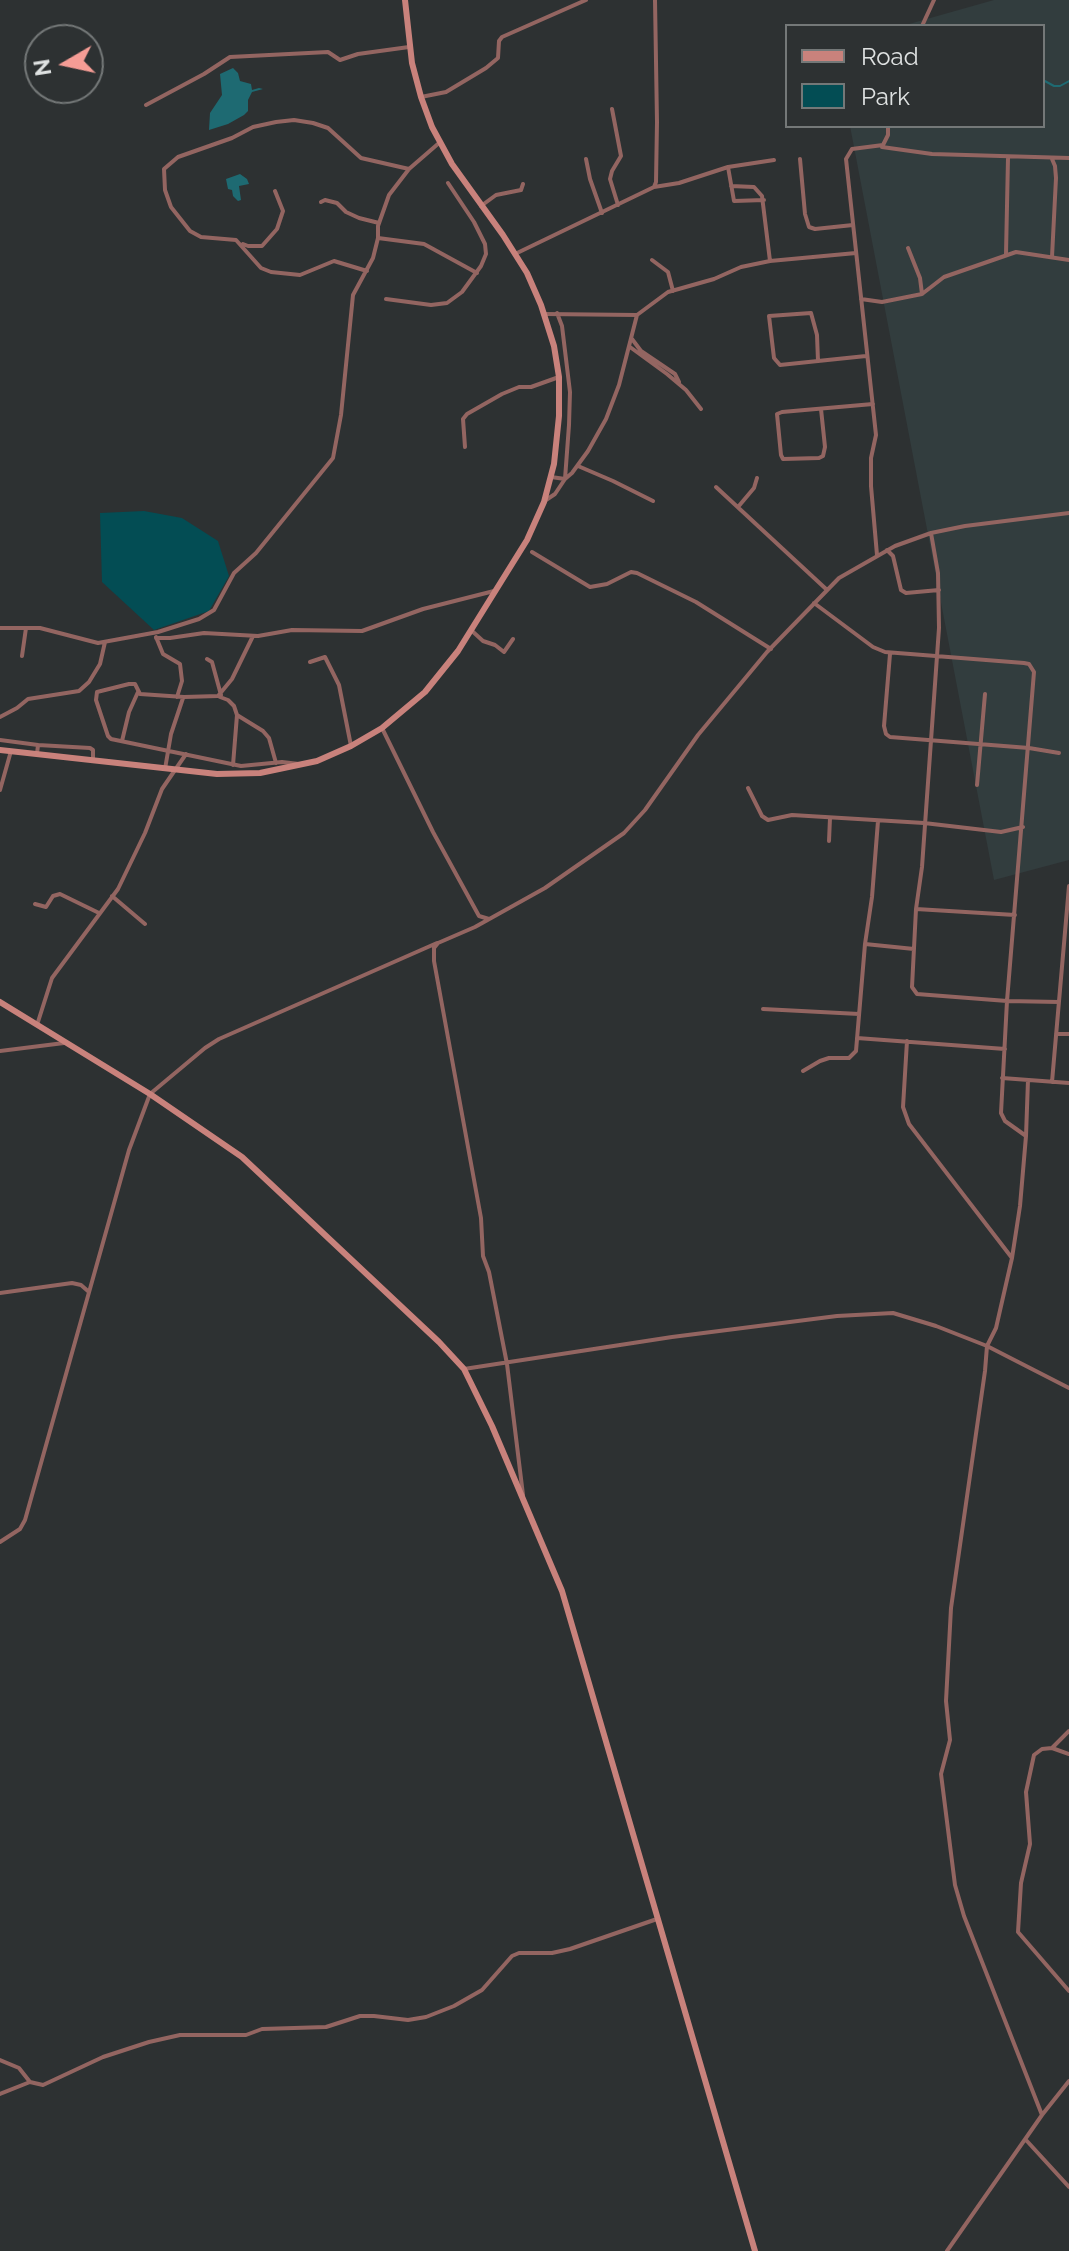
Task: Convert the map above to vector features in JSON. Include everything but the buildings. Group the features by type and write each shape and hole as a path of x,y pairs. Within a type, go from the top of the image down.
{"street":[{"path":"0,750 175,770 248,774 303,765 351,746 382,728 437,679 527,540 551,477 559,416 559,377 554,346 534,288 515,254 439,143 421,97 409,47 405,0"},
{"path":"421,97 446,92 486,68 498,58 502,37 586,0"},
{"path":"654,187 657,122 655,0"},
{"path":"923,24 934,0"},
{"path":"146,105 235,56 328,52 340,60 364,53 409,47"},
{"path":"612,109 621,156 610,179 618,205"},
{"path":"275,191 283,211 277,229 262,246 248,246 230,238 201,237 190,231 171,207 164,182 166,166 178,157 224,142 257,126 294,120 328,128 361,158 409,169"},
{"path":"880,147 888,135 888,128"},
{"path":"0,628 40,628 105,642 155,636 214,610 234,573 256,553 333,458 341,415 351,304 358,283 373,258 379,223 389,195 409,169 439,143"},
{"path":"877,555 871,486 871,458 876,435 847,155 852,149 880,147 932,154 1069,158"},
{"path":"1006,254 1008,158"},
{"path":"586,159 602,213"},
{"path":"800,159 809,227 854,225"},
{"path":"1052,159 1056,172 1052,257"},
{"path":"515,254 654,187 679,183 728,167 774,160"},
{"path":"728,167 733,199 737,203 764,200"},
{"path":"386,299 431,305 447,303 462,292 477,273 486,254 485,244 448,183"},
{"path":"481,206 496,195 521,190 523,184"},
{"path":"731,186 754,187 764,200 770,261"},
{"path":"321,202 337,203 346,212 379,223"},
{"path":"378,238 424,244 477,273"},
{"path":"240,243 266,271 300,275 334,261 367,271"},
{"path":"908,248 920,278 922,294"},
{"path":"861,299 882,302 922,294 944,277 1016,252 1069,260"},
{"path":"544,314 637,315 673,291 741,267 770,261 856,253"},
{"path":"652,260 668,272 673,291"},
{"path":"557,313 562,326 570,392 565,479"},
{"path":"818,361 817,335 811,313 769,316 774,358 780,365 866,356"},
{"path":"544,502 555,494 578,466 613,404 637,315"},
{"path":"632,339 641,351 675,374 680,385"},
{"path":"630,347 680,385 701,409"},
{"path":"465,447 463,419 467,414 519,387 531,387 559,377"},
{"path":"821,409 823,456 783,459 777,414 782,412 873,404"},
{"path":"578,466 653,501"},
{"path":"551,477 565,479"},
{"path":"738,507 754,488 757,478"},
{"path":"716,487 826,589"},
{"path":"0,1542 20,1529 25,1520 129,1150 150,1094 219,1039 491,919 545,888 624,833 645,810 698,735 771,649 839,578 887,550 931,533 1069,513"},
{"path":"931,533 939,590 937,657 922,867 916,909 913,991 917,994 1007,1001 1059,1002"},
{"path":"887,550 893,556 901,590 906,593 939,590"},
{"path":"532,552 590,587 607,584 631,572 637,573 696,602 771,649"},
{"path":"155,636 170,638 204,633 253,636 292,630 362,631 423,609 496,590"},
{"path":"814,603 873,647 890,654 1024,663 1034,672 1001,1113 1005,1121 1026,1136"},
{"path":"22,656 26,628"},
{"path":"471,630 483,641 504,652 513,639"},
{"path":"155,636 163,654 180,664 182,681 177,697"},
{"path":"220,695 232,679 253,636"},
{"path":"0,717 28,699 76,693 89,682 100,664 105,642"},
{"path":"890,654 884,731 890,737 1059,753"},
{"path":"310,662 325,657 339,685 351,746"},
{"path":"207,659 212,662 220,695"},
{"path":"89,682 109,738 233,765 289,762 303,765"},
{"path":"96,700 97,692 101,689 135,684 138,692 122,741"},
{"path":"138,692 177,697 220,695 228,700 237,715 233,765"},
{"path":"977,785 985,694"},
{"path":"165,769 167,750 184,697"},
{"path":"237,715 269,738 276,763"},
{"path":"382,728 479,916 491,919"},
{"path":"0,740 90,748 93,750 93,761"},
{"path":"37,754 38,745"},
{"path":"0,790 11,751"},
{"path":"37,1025 52,978 112,896 140,844 162,789 186,754"},
{"path":"748,788 762,816 768,820 792,815 924,823 1001,832 1023,827"},
{"path":"829,841 830,818"},
{"path":"803,1071 829,1058 853,1056 856,1051 878,821"},
{"path":"1052,1082 1069,886"},
{"path":"35,904 46,907 53,896 60,894 99,913"},
{"path":"112,896 145,924"},
{"path":"916,909 1015,915"},
{"path":"475,927 479,916"},
{"path":"438,943 434,948 434,961 479,1206 483,1256 507,1364 524,1505"},
{"path":"865,944 914,949"},
{"path":"0,1002 150,1094 257,1169 464,1369 492,1426 562,1591 755,2251"},
{"path":"763,1009 859,1014"},
{"path":"1056,1034 1069,1034"},
{"path":"857,1038 1005,1049"},
{"path":"907,1041 903,1107 909,1124 1012,1258"},
{"path":"0,1051 64,1043"},
{"path":"1002,1078 1069,1083"},
{"path":"1028,1080 1020,1206 996,1328 987,1346 951,1608 946,1693 950,1740 941,1774 955,1885 964,1916 1042,2115"},
{"path":"0,1293 72,1283 81,1285 89,1292"},
{"path":"464,1369 672,1337 837,1316 893,1313 987,1346 1069,1388"},
{"path":"1052,1748 1069,1731"},
{"path":"1069,1754 1052,1748 1042,1749 1034,1755 1028,1782 1030,1844 1021,1883 1018,1932 1069,1991"},
{"path":"0,2094 30,2082 51,2083 103,2057 180,2035 246,2035 262,2029 326,2027 360,2016 408,2020 426,2017 482,1990 512,1956 519,1953 552,1953 570,1949 657,1919"},
{"path":"0,2060 19,2068 30,2082"},
{"path":"947,2251 1069,2081"},
{"path":"1026,2140 1069,2187"}],"shaded area":[{"path":"994,0 1069,0 1069,860 994,880 850,128 1045,128 1045,24 909,24"},
{"path":"233,68 240,81 251,84 252,90 263,89 252,92 248,111 244,115 209,130 210,113 222,95 220,74"},
{"path":"240,174 249,184 239,186 241,200 238,201 232,190 228,189 226,179"}],"green space":[{"path":"144,511 182,518 218,541 229,576 209,611 154,630 102,582 100,513"}],"waterway":[{"path":"1045,81 1060,86 1069,81"}]}
